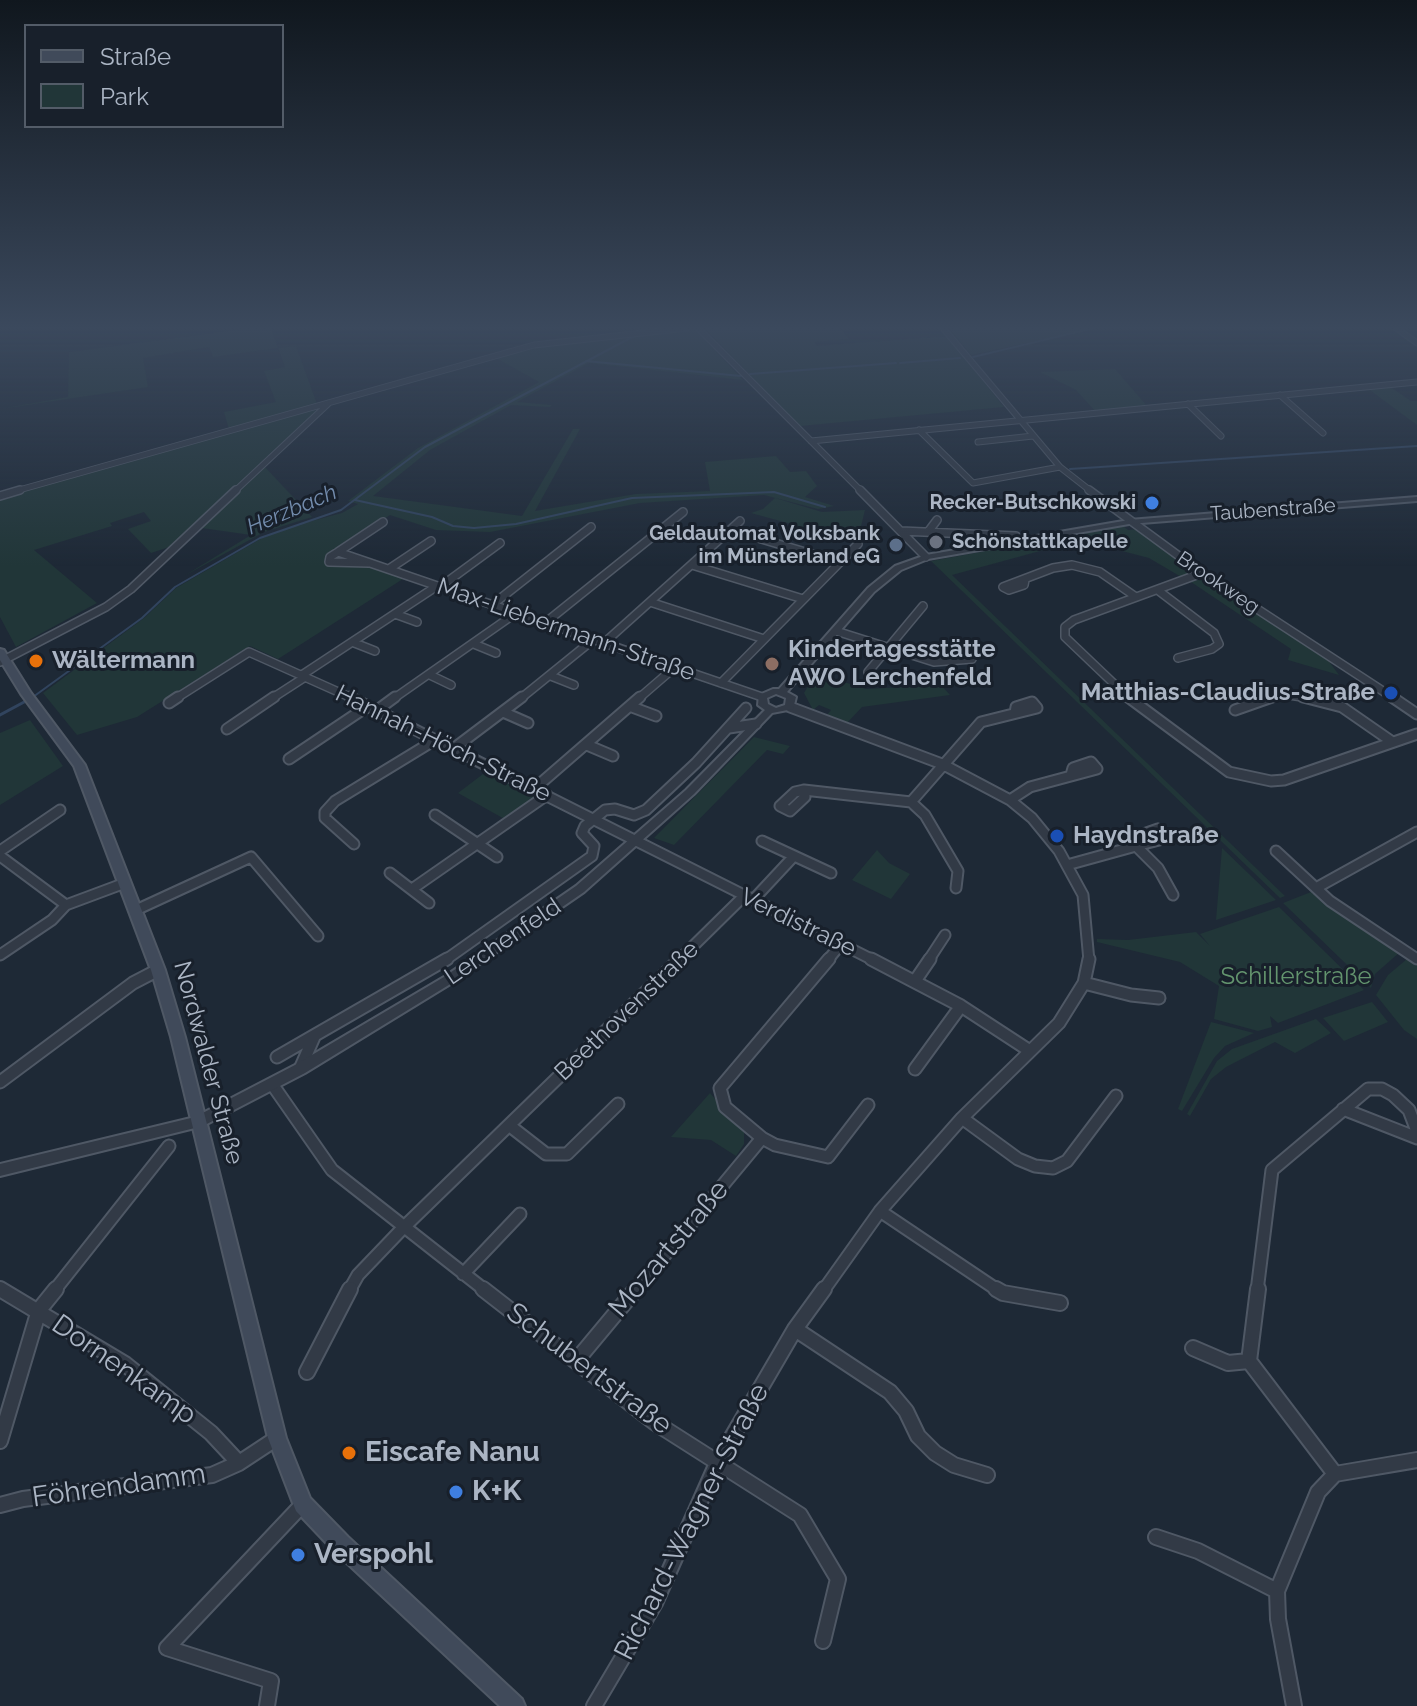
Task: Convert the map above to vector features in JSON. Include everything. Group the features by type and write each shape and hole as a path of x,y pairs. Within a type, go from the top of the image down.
{"main road":[{"name":"Nordwalder Straße","path":"1,658 79,765 158,970 277,1438 303,1504 341,1544 515,1706"}],"street":[{"path":"0,496 310,408"},
{"name":"Nordwalder Straße","path":"1,658 106,607 131,589 324,408"},
{"path":"778,408 926,557"},
{"name":"Brookweg","path":"1009,408 1060,467 1129,522 1417,714"},
{"path":"811,441 1150,408"},
{"path":"1192,408 1221,436"},
{"path":"1294,408 1323,433"},
{"path":"919,430 973,483 1060,467"},
{"path":"978,442 1033,436"},
{"name":"Taubenstraße","path":"1129,522 1417,499"},
{"path":"545,623 683,512"},
{"path":"928,532 937,520"},
{"path":"604,643 740,521"},
{"path":"338,552 383,522"},
{"path":"782,692 883,578 898,568 926,557 1129,522"},
{"path":"492,605 591,527"},
{"path":"731,530 839,562"},
{"path":"901,531 1016,536"},
{"path":"389,569 431,541"},
{"path":"227,729 500,543"},
{"path":"721,683 858,544"},
{"name":"Max-Liebermann-Straße","path":"369,563 329,562 330,557 338,552 762,697"},
{"path":"692,565 803,599"},
{"path":"1025,580 1053,568 1072,565 1100,572 1136,597"},
{"path":"1202,573 1071,621 1065,627 1065,637 1139,708 1217,766 1243,775 1271,781 1284,780 1417,734"},
{"path":"1159,591 1214,633 1219,644 1212,649 1178,658"},
{"path":"650,602 764,639"},
{"path":"868,672 923,606"},
{"path":"289,759 430,675 516,613"},
{"path":"395,614 417,622"},
{"path":"836,631 943,663 972,659"},
{"path":"453,749 551,676 594,639"},
{"path":"352,642 375,651"},
{"path":"474,644 496,653"},
{"name":"Hannah-Höch-Straße","path":"169,703 249,652 372,708 635,841"},
{"path":"534,789 675,667"},
{"path":"430,675 451,685"},
{"path":"551,676 574,685"},
{"path":"770,692 782,692 791,697 790,707 770,710 763,705 762,697 770,692"},
{"path":"1235,710 1282,694 1326,701 1342,707 1391,741"},
{"path":"632,707 656,716"},
{"name":"Richard-Wagner-Straße","path":"594,1706 655,1603 718,1461 795,1329 880,1211 962,1118 1059,1023 1084,983 1090,955 1083,895 1050,837 1010,800 942,764 790,707"},
{"path":"277,1057 444,961 582,864 592,856 594,846 582,833 594,819 605,810 615,809 634,815 646,810 746,708"},
{"name":"Lerchenfeld","path":"0,1170 198,1122 300,1069 507,941 580,889 690,792 770,710"},
{"path":"503,712 528,723"},
{"path":"911,802 981,722 1015,713"},
{"path":"729,728 756,724"},
{"path":"354,844 325,818 325,812 335,801 435,740"},
{"path":"587,745 613,756"},
{"path":"1010,800 1030,787 1071,775"},
{"path":"804,790 911,802 925,815 958,871 956,888"},
{"path":"412,889 547,795"},
{"path":"60,810 0,853 66,905"},
{"path":"435,815 497,857"},
{"path":"1316,888 1417,832"},
{"name":"Verdistraße","path":"635,841 915,981 961,1006 1030,1051"},
{"path":"762,841 831,873"},
{"path":"1067,865 1136,846 1158,868 1173,895"},
{"path":"1276,851 1330,901 1417,959"},
{"name":"Beethovenstraße","path":"307,1372 358,1275 403,1228 794,856"},
{"path":"136,910 251,857 318,936"},
{"path":"390,873 429,903"},
{"path":"0,955 52,920 66,905 125,883"},
{"path":"915,981 945,935"},
{"path":"841,944 720,1088 725,1107 762,1138 775,1145 828,1157 868,1105"},
{"path":"0,1082 133,983 158,970"},
{"path":"1084,983 1131,995 1159,998"},
{"path":"915,1069 961,1006"},
{"path":"300,1069 314,1037"},
{"name":"Schubertstraße","path":"272,1084 332,1170 403,1228 654,1422 800,1515 838,1579 823,1641"},
{"path":"1335,1474 1249,1361 1272,1170 1368,1089 1382,1089 1409,1110 1417,1131"},
{"path":"962,1118 1018,1159 1035,1166 1053,1168 1067,1161 1116,1096"},
{"path":"510,1126 546,1154 567,1154 618,1104"},
{"path":"1343,1109 1417,1138"},
{"name":"Mozartstraße","path":"576,1361 762,1138"},
{"path":"0,1441 39,1310 169,1146"},
{"path":"880,1211 1003,1293 1060,1303"},
{"path":"463,1274 520,1214"},
{"name":"Dornenkamp","path":"0,1289 125,1364 211,1433 239,1463"},
{"path":"795,1329 890,1392 906,1411 918,1436 935,1453 954,1465 987,1475"},
{"path":"1193,1348 1228,1363 1249,1361"},
{"name":"Föhrendamm","path":"0,1505 23,1499 212,1475 239,1463 277,1438"},
{"path":"1294,1706 1278,1619 1277,1591 1318,1492 1335,1474 1417,1460"},
{"path":"267,1706 271,1681 167,1648 303,1504"},
{"path":"1156,1537 1198,1551 1277,1591"}],"green space":[{"path":"247,408 304,408 229,429 224,412"},
{"path":"320,408 175,545 151,553 128,529 151,521 144,512 110,523 112,526 34,550 97,603 16,647 0,617 0,497"},
{"path":"492,408 506,408 430,450 373,496 522,516 573,429 580,429 535,511 636,494 710,491 705,462 776,456 790,472 806,471 817,486 805,497 834,506 818,509 764,495 640,503 490,532 436,530 390,515 325,557 325,563 333,566 369,565 406,577 278,659 250,646 137,717 77,735 43,693 144,618 176,588 262,538 289,527 342,513 358,504 348,501 418,448"},
{"path":"782,408 997,408 800,426"},
{"path":"1092,408 1130,408 1095,411"},
{"path":"1394,408 1417,408 1417,425"},
{"path":"264,466 312,517 264,532 184,576 251,535 202,528"},
{"path":"775,498 822,512 865,510 857,542 751,513 763,509"},
{"path":"1123,526 1128,530 1139,529 1202,573 1183,578 1149,558 1107,547 1062,549 1062,545 952,575 1285,896 1280,898 931,561"},
{"path":"1208,577 1322,652 1339,675 1288,660 1291,649 1191,582"},
{"path":"816,673 866,689 941,685 950,695 862,707 847,723 827,715 831,710 819,705 813,710 804,693"},
{"path":"30,720 63,766 0,805 0,733"},
{"path":"754,737 790,746 783,754 767,750 674,845 654,838"},
{"path":"487,771 539,797 508,821 458,793"},
{"path":"1222,848 1276,900 1216,920"},
{"path":"877,850 889,863 910,874 891,899 852,880"},
{"path":"1311,892 1400,952 1375,974 1371,988 1283,903"},
{"name":"Schillerstraße","path":"1279,907 1364,990 1278,1023 1270,1016 1272,1027 1258,1031 1214,1019 1219,986 1180,962 1097,942 1097,939 1128,940 1196,932 1210,946 1200,934"},
{"path":"1407,959 1417,966 1417,1039 1404,1030 1376,995 1388,975"},
{"path":"1372,1002 1388,1022 1344,1041 1323,1018"},
{"path":"1316,1019 1331,1033 1295,1053 1275,1042 1226,1067 1211,1079 1190,1116 1187,1114 1217,1061 1232,1049"},
{"path":"1211,1022 1254,1033 1225,1046 1214,1058 1182,1111 1178,1109"},
{"path":"710,1093 744,1132 744,1144 736,1156 711,1140 671,1137"}],"waterway":[{"name":"Herzbach","path":"33,697 142,618 175,587 260,538 341,510 425,447 499,408"},
{"path":"1070,469 1417,446"},
{"path":"355,500 432,517 453,526 474,528 516,524 632,498 774,492 825,507"},
{"name":"Herzbach","path":"0,715 26,701"}],"place":[{"name":"Recker-Butschkowski","path":"1152,503"},
{"name":"Schönstattkapelle","path":"936,542"},
{"name":"Geldautomat Volksbank im Münsterland eG","path":"896,545"},
{"name":"Wältermann","path":"36,661"},
{"name":"Kindertagesstätte AWO Lerchenfeld","path":"772,664"},
{"name":"Matthias-Claudius-Straße","path":"1391,693"},
{"name":"Haydnstraße","path":"1057,836"},
{"name":"Eiscafe Nanu","path":"349,1453"},
{"name":"K+K","path":"456,1492"},
{"name":"Verspohl","path":"298,1555"}]}
